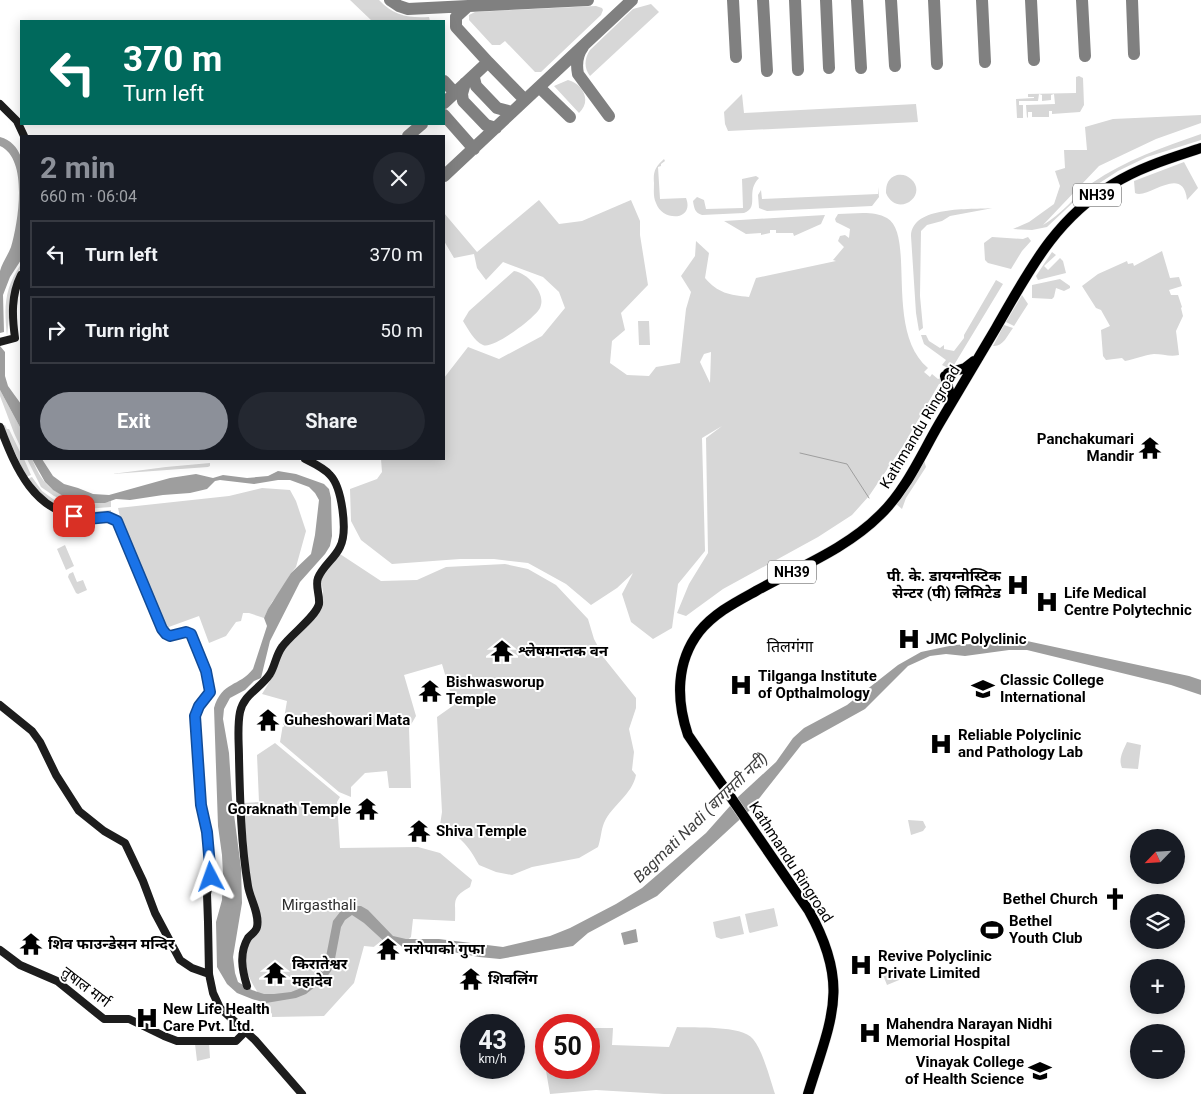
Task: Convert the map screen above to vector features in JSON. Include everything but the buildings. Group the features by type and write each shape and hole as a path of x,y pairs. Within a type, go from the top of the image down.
{"highway":[{"name":"Kathmandu Ringroad","path":"808,1094 832,1015 834,985 830,956 809,911 693,744 688,734 681,714 680,681 692,642 711,620 728,606 832,551 861,532 892,502 907,480 1040,253 1070,218 1094,197 1124,177 1201,148"},
{"path":"952,402 947,374 965,368 979,358"}],"main road":[{"path":"0,104 17,120 24,135"},
{"path":"0,342 15,338 13,304 20,277"},
{"path":"0,427 24,480 37,497 50,506 74,516 87,519 111,517 120,525 162,629 170,636 186,632 191,634 200,656 210,692 199,706 195,716 201,805 207,832 211,873 207,894 209,974 213,993 218,1006 255,1040 302,1094"},
{"path":"247,986 242,962 244,947 249,936 257,926 256,915 248,889 245,854 240,789 238,723 240,711 247,697 269,676 282,647 305,624 318,606 317,579 337,552 343,540 340,499 335,481 322,468 307,460"},
{"path":"0,704 25,724 36,736 56,775 79,811 104,831 125,843 143,881 155,913 180,960 192,968 209,974"},
{"name":"तुषाल मार्ग","path":"0,950 20,965 57,981 104,1020 129,1019 170,1039 177,1040 236,1040 245,1032"}],"green space":[{"path":"350,0 379,0 396,13 414,17 429,17 430,20 371,20"},
{"path":"651,4 659,12 590,76 586,63 590,50 633,9"},
{"path":"596,6 602,8 601,15 541,72 535,72 505,41 500,45 492,45 469,20 469,15 475,12"},
{"path":"1076,77 1083,78 1084,105 1080,112 1052,114 1052,111 1049,111 1049,117 1032,117 1032,112 1028,112 1027,118 1026,105 1055,104 1054,94 1051,95 1051,100 1042,101 1042,95 1039,94 1038,101 1019,101 1019,105 1023,105 1023,118 1017,118 1016,99 1034,98 1028,97 1028,94 1076,93"},
{"path":"568,80 578,85 584,94 585,103 579,113 554,86"},
{"path":"742,94 744,113 916,104 918,122 728,131 724,112"},
{"path":"1201,115 1201,123 1156,139 1099,166 1043,225 1056,216 1092,183 1118,167 1159,149 1201,134 1201,140 1147,157 1118,171 1081,195 1047,227 1032,230 1013,229 1029,222 1054,204 1060,186 1055,171 1065,168 1064,150 1087,150 1085,127 1113,119"},
{"path":"664,159 665,161 658,167 660,199 686,198 688,206 682,215 671,216 664,213 659,209 654,198 654,173 657,167"},
{"path":"1184,162 1198,188 1187,200 1184,189 1179,184 1172,183 1141,194 1135,193 1134,181"},
{"path":"897,175 908,177 916,185 914,197 909,202 903,204 891,201 886,193 888,182"},
{"path":"756,176 759,178 753,189 751,207 744,213 702,215 695,210 693,201 697,197 704,200 706,209 743,208 742,179"},
{"path":"878,187 879,197 872,206 767,211 759,208 758,195 761,190 762,199 878,194"},
{"path":"539,200 559,224 582,221 631,200 640,221 640,235 648,285 621,313 625,330 612,341 610,363 627,375 649,376 656,367 680,363 686,309 691,292 681,276 695,256 696,241 709,253 705,278 719,290 749,297 756,278 836,261 833,260 844,247 838,241 840,236 845,235 849,238 850,229 836,222 835,219 838,214 870,213 882,216 887,218 895,228 899,243 903,309 907,331 915,352 928,368 924,372 930,377 932,374 938,379 941,378 947,382 939,384 903,446 869,496 852,515 818,537 723,589 686,616 677,613 689,584 708,553 706,438 722,426 702,438 705,551 678,584 672,628 653,639 631,622 622,594 633,573 617,588 591,605 566,584 528,563 494,559 460,559 392,564 361,540 351,521 350,489 377,479 382,472 381,460 445,460 445,377 468,347 499,359 542,336 565,308 559,292 543,277 503,262 486,280 477,268 474,254 454,258 445,243 445,214 477,252","holes":["711,352 710,383 700,362 704,354"]},
{"path":"993,208 950,216 942,221 927,225 921,231 920,296 923,328 919,331 911,236 914,226 921,219 944,211"},
{"path":"825,215 821,224 794,236 793,233 776,233 776,230 770,230 770,233 761,235 761,233 746,234 724,221"},
{"path":"992,237 1023,239 1028,237 1031,241 1022,251 1011,269 988,263 985,260 984,243"},
{"path":"1162,251 1170,278 1179,277 1182,286 1169,290 1171,295 1178,295 1182,307 1183,316 1176,331 1179,355 1154,354 1125,361 1122,358 1106,360 1103,356 1101,330 1110,326 1101,310 1096,308 1082,286 1098,274 1127,261 1128,264 1133,263 1134,266"},
{"path":"1052,252 1056,255 1044,266 1048,270 1060,258 1063,261 1066,273 1038,280 1036,276"},
{"path":"20,266 20,270 12,289 7,336 6,307 8,290"},
{"path":"514,271 524,275 535,286 541,298 540,308 523,325 504,338 496,343 483,345 474,338 463,321 469,311"},
{"path":"1060,279 1070,288 1064,291 1056,288 1052,299 1032,298 1032,285"},
{"path":"996,280 1003,284 954,365 948,368 942,365 946,360 924,344 921,335 926,335 929,341 940,348 944,345 944,349 954,351 964,338"},
{"path":"1022,295 1028,304 1014,326 1006,322"},
{"path":"638,321 649,321 650,345 639,345"},
{"path":"1004,325 1013,328 1002,343 993,346"},
{"path":"0,390 20,427 20,446 14,433 0,396"},
{"path":"5,425 9,429 20,452 20,460 24,460 31,475 26,477 3,426"},
{"path":"28,460 32,460 41,477 58,493 74,499 91,502 111,501 111,507 85,509 54,496 41,487"},
{"path":"924,460 926,467 906,498 902,509 895,503"},
{"path":"210,463 208,467 112,474 166,467"},
{"path":"32,477 42,491 53,499 80,511 111,510 111,513 86,516 69,511 42,498 27,479"},
{"path":"262,488 290,490 296,501 306,531 296,567 272,602 264,618 243,613 241,621 236,622 226,636 209,643 199,616 166,628 121,521 118,508 229,496"},
{"path":"65,545 74,566 66,570 57,549"},
{"path":"340,554 381,581 417,580 446,567 505,564 528,569 556,585 588,619 594,639 604,658 636,698 636,708 629,729 634,752 632,770 636,775 626,794 604,823 598,847 579,858 532,867 512,875 496,872 479,865 463,842 440,825 442,812 437,717 454,705 442,664 404,675 416,716 409,728 411,788 389,788 387,771 365,773 351,787 351,797 339,792 280,742 287,701 262,694 273,676 284,648 320,607 323,592 321,579"},
{"path":"73,572 77,582 83,580 87,590 76,593 68,577"},
{"path":"1127,742 1141,745 1138,769 1122,768 1121,758"},
{"name":"Mirgasthali","path":"275,743 340,797 337,802 340,848 418,847 440,853 472,880 470,887 457,897 455,921 413,919 411,937 396,949 364,946 354,983 324,1016 272,1017 272,1014 253,985 245,964 244,953 247,943 255,934 243,803 259,802 257,755"},
{"path":"908,820 923,821 926,827 923,831 911,835"},
{"path":"774,908 778,926 749,932 745,914"},
{"path":"740,916 744,934 721,939 716,937 713,922"},
{"path":"899,968 904,978 887,985 883,975"},
{"path":"677,1027 739,1031 753,1039 757,1044 775,1094 664,1094 596,1090 550,1094 547,1079 600,1079 600,1028 613,1028 612,1045 669,1047"},
{"path":"209,1043 210,1058 197,1061 195,1044"}],"shaded area":[{"path":"0,137 13,144 20,155 20,262 10,277 3,295 4,332 0,333 0,271 14,236 19,192 15,164 9,153 0,146"},
{"path":"0,346 5,352 5,376 8,386 20,403 20,427 0,390"},
{"path":"33,460 43,460 53,476 64,484 93,494 109,495 170,478 196,474 213,478 223,475 247,478 268,476 278,471 296,474 324,484 329,489 332,536 330,546 300,582 270,641 261,678 230,698 224,709 223,719 229,753 232,799 241,868 242,903 233,957 235,973 238,982 264,994 291,992 309,985 316,979 324,967 333,921 340,912 349,906 361,906 368,910 393,936 406,939 439,939 503,947 550,936 570,928 642,888 706,833 738,797 776,762 793,738 804,728 847,705 898,665 921,652 954,645 1027,641 1189,676 1201,680 1201,695 1171,685 1027,650 1009,650 965,656 946,654 930,656 908,666 865,709 802,744 750,810 657,896 588,933 573,946 500,959 422,946 399,947 387,944 352,915 345,920 341,927 334,964 326,978 306,994 296,998 266,1003 237,993 227,984 217,967 216,922 222,900 223,875 218,826 214,708 221,693 248,675 253,669 267,626 264,618 268,609 291,573 311,554 319,500 309,487 290,480 254,484 220,480 215,481 207,489 190,493 130,500 116,499 105,503 68,499 53,490 45,482"},
{"path":"636,929 638,942 624,945 621,933"}],"waterway":[{"path":"800,453 847,464 869,498"}],"taxiway":[{"path":"390,0 408,9 588,0"},
{"path":"445,175 632,0"},
{"path":"733,0 736,57"},
{"path":"763,0 767,71"},
{"path":"795,0 798,70"},
{"path":"826,0 829,68"},
{"path":"857,0 861,68"},
{"path":"891,0 895,66"},
{"path":"934,0 937,64"},
{"path":"982,0 985,62"},
{"path":"1031,0 1034,60"},
{"path":"1082,0 1085,56"},
{"path":"1132,0 1134,54"},
{"path":"445,102 488,62 456,27 456,17 467,7"},
{"path":"583,47 579,53 578,74 609,116"},
{"path":"488,62 525,100"},
{"path":"475,74 476,86 497,108 512,112"},
{"path":"445,82 455,93"},
{"path":"465,83 462,94 463,101 486,125 496,128"},
{"path":"539,87 570,117"},
{"path":"445,116 474,149"},
{"path":"409,135 421,125"}],"place":[{"name":"Panchakumari Mandir","path":"1150,448"},
{"name":"पी. के. डायग्नोस्टिक सेन्टर (पी) लिमिटेड","path":"1018,585"},
{"name":"Life Medical Centre Polytechnic","path":"1047,602"},
{"name":"JMC Polyclinic","path":"909,639"},
{"name":"श्लेषमान्तक वन","path":"502,651"},
{"name":"Tilganga Institute of Opthalmology","path":"741,685"},
{"name":"Classic College International","path":"983,689"},
{"name":"Bishwasworup Temple","path":"430,691"},
{"name":"Guheshowari Mata","path":"268,720"},
{"name":"Reliable Polyclinic and Pathology Lab","path":"941,744"},
{"name":"Goraknath Temple","path":"367,809"},
{"name":"Shiva Temple","path":"419,831"},
{"name":"Bethel Church","path":"1115,899"},
{"name":"Bethel Youth Club","path":"992,930"},
{"name":"शिव फाउन्डेसन मन्दिर","path":"31,944"},
{"name":"नरोपाको गुफा","path":"388,949"},
{"name":"Revive Polyclinic Private Limited","path":"861,965"},
{"name":"किरातेश्वर महादेव","path":"275,973"},
{"name":"शिवलिंग","path":"471,979"},
{"name":"New Life Health Care Pvt. Ltd.","path":"147,1018"},
{"name":"Mahendra Narayan Nidhi Memorial Hospital","path":"870,1033"},
{"name":"Vinayak College of Health Science","path":"1040,1071"}],"district":[{"name":"तिलगंगा","path":"790,646"}],"route":[{"path":"74,516 87,519 111,517 117,521 162,629 168,636 175,636 186,632 191,634 206,671 210,692 199,706 195,716 201,805 207,832 211,877"}],"water label":[{"name":"Bagmati Nadi (बागमती नदी)","path":"700,817"}]}
